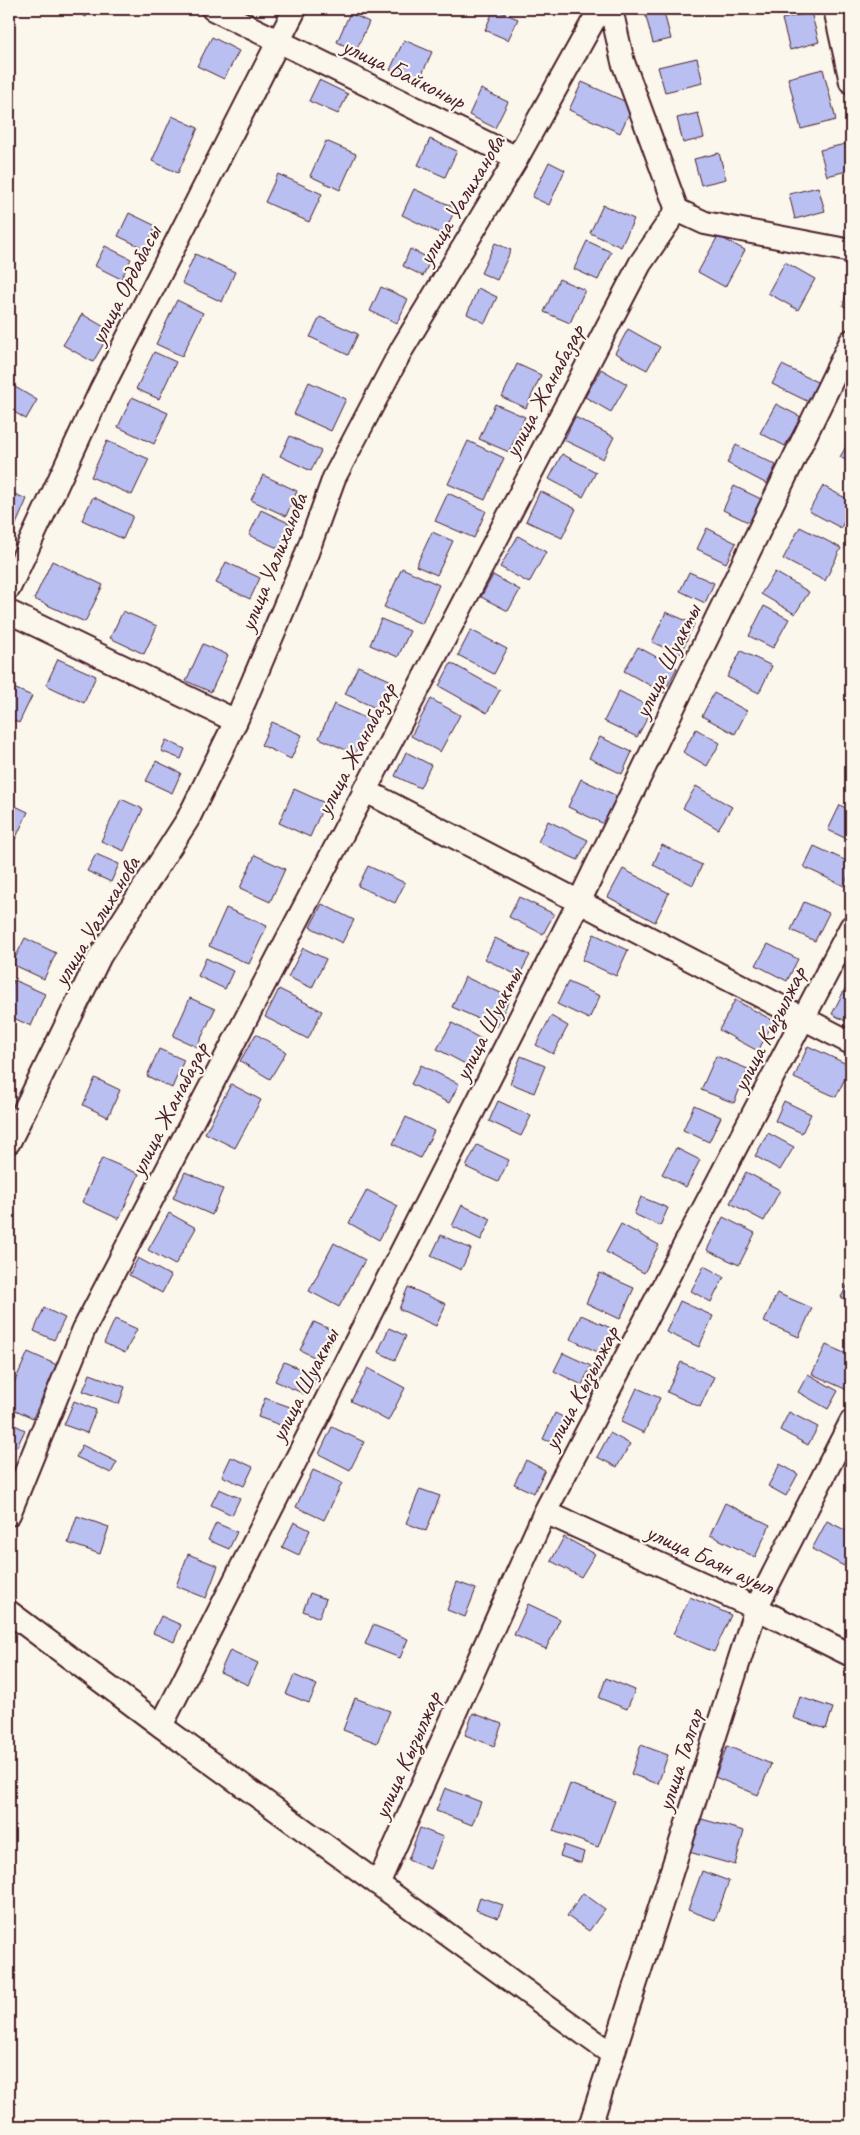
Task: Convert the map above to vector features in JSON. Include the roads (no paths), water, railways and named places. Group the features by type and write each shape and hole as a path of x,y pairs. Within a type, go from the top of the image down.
{"street":[{"name":"улица Байконыр","path":"213,9 517,158"},
{"name":"улица Ордабасы","path":"9,588 101,390 295,9"},
{"name":"улица Уалиханова","path":"9,1142 100,956 188,819 236,721 304,561 334,478 402,349 517,158 600,9"},
{"path":"612,9 623,62 677,210 704,223 851,251"},
{"path":"835,9 851,82"},
{"name":"улица Жанабазар","path":"9,1514 84,1329 640,264 677,210"},
{"name":"улица Шуакты","path":"161,1726 579,902 851,341"},
{"path":"9,612 236,721"},
{"path":"364,790 851,1043"},
{"name":"улица Кызылжар","path":"378,1884 545,1512 851,927"},
{"name":"улица Талгар","path":"590,2126 756,1608 851,1422"},
{"name":"улица Баян ауыл","path":"545,1512 756,1608 851,1655"},
{"path":"9,1612 161,1726 612,2054"}]}
